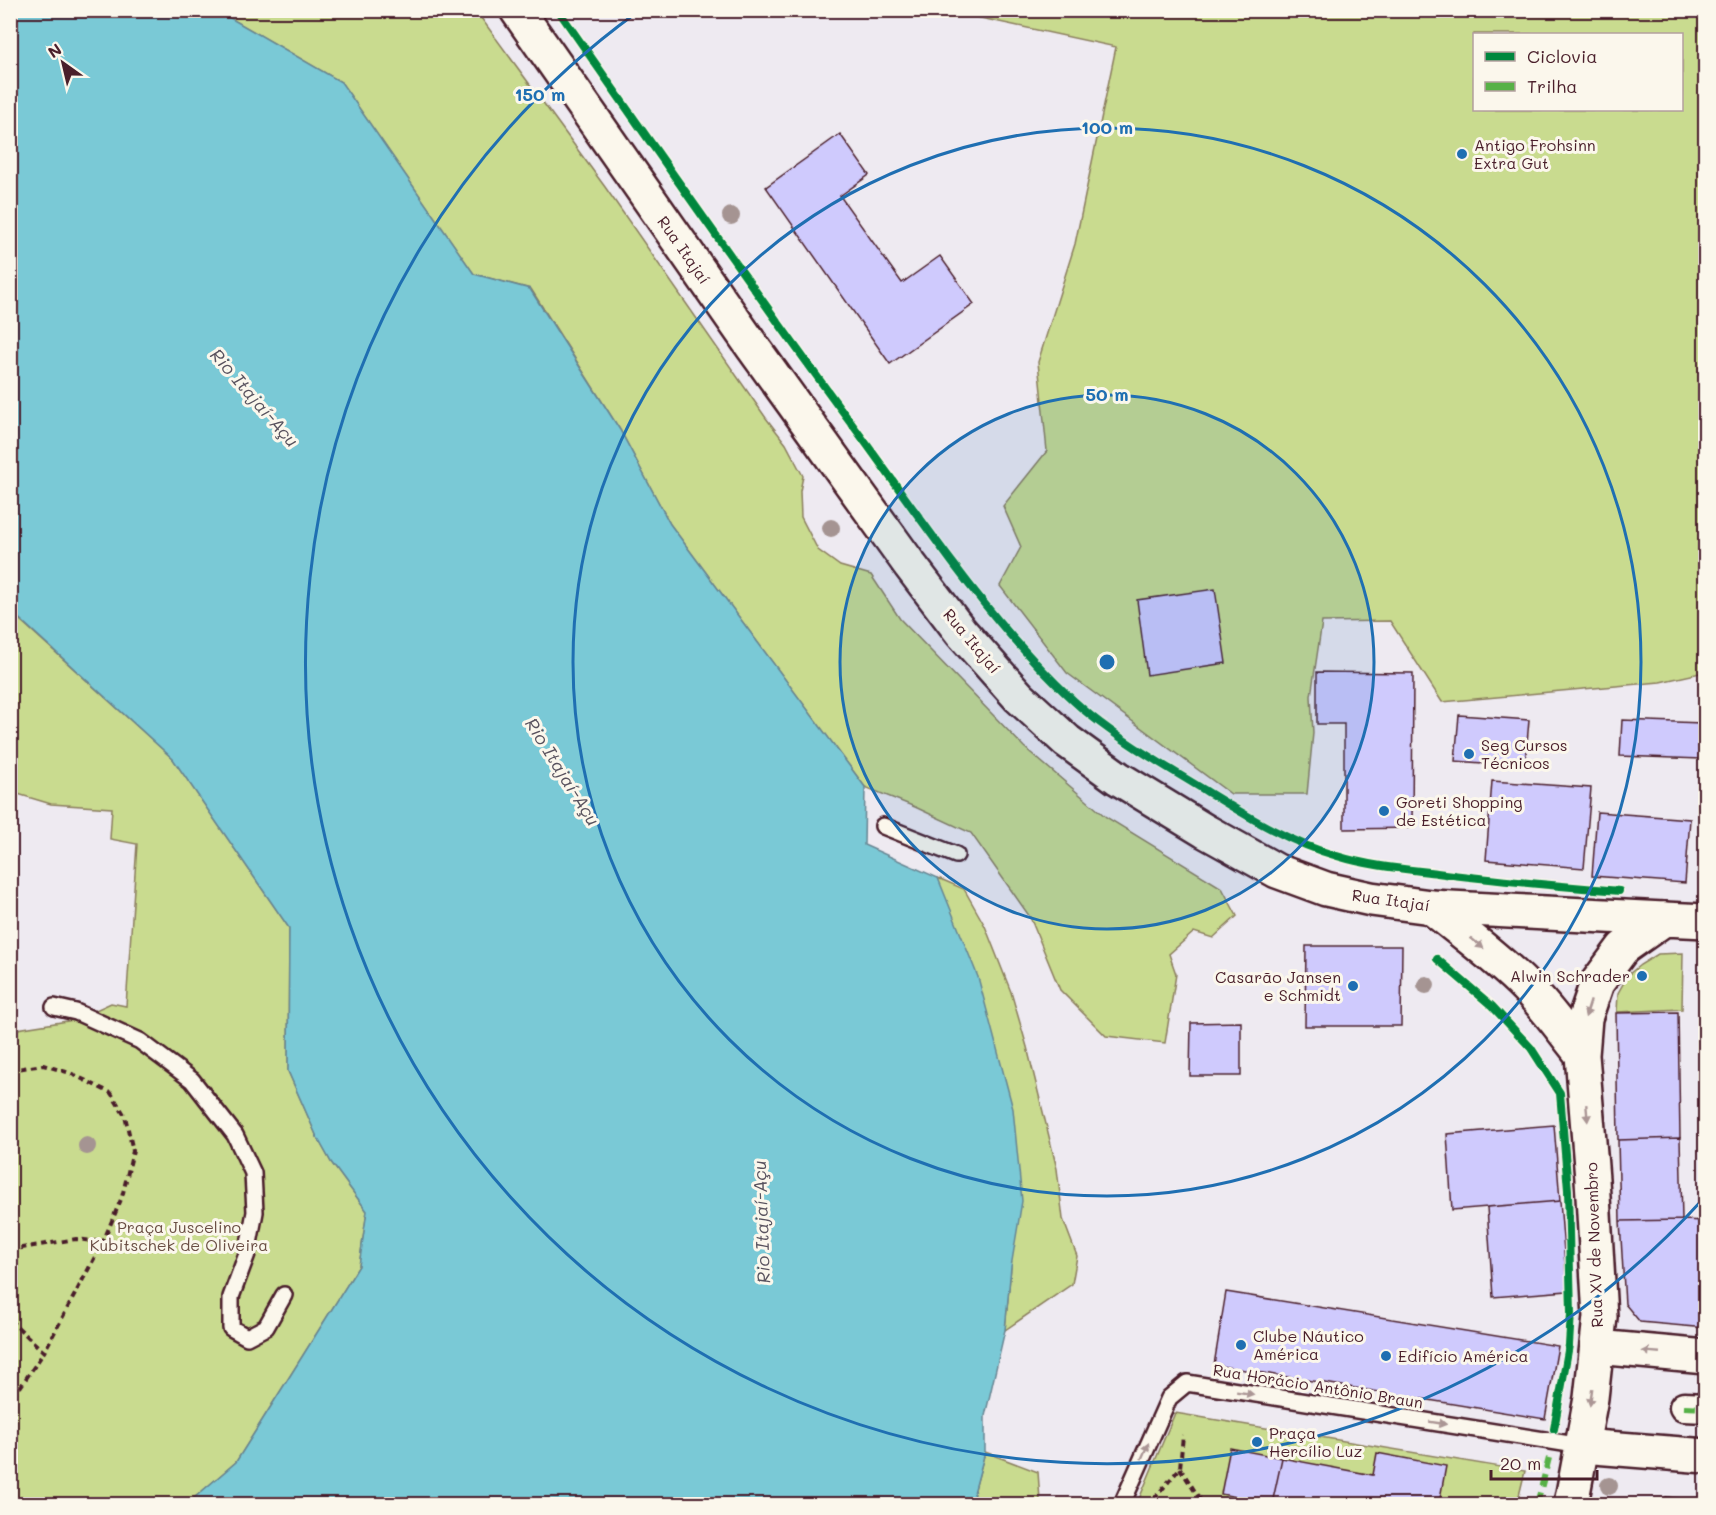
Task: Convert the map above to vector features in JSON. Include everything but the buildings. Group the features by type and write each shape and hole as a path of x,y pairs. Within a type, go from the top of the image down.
{"main road":[{"name":"Rua Itajaí","path":"517,10 752,346 961,632 1019,697 1067,741 1118,778 1205,831 1277,870 1326,889 1371,899 1431,907 1706,921"},
{"path":"1431,907 1501,963 1522,983 1554,1018 1582,1055"},
{"name":"Rua XV de Novembro","path":"1571,1504 1582,1446 1600,1317 1582,1055 1585,1018 1597,983 1623,948 1664,919"},
{"path":"1597,1347 1706,1357"},
{"path":"1582,1446 1706,1456"}],"lane":[{"path":"883,826 956,855"},
{"path":"54,1007 76,1012 140,1041 192,1080 235,1135 253,1173 255,1212 247,1254 231,1297 231,1328 247,1337 266,1327 284,1295"},
{"name":"Rua Horácio Antônio Braun","path":"1122,1504 1169,1398 1187,1383 1582,1446"}],"path":[{"path":"10,1070 43,1065 70,1073 111,1093 125,1116 134,1152 122,1197 103,1242 44,1352 21,1386 10,1397"},
{"path":"10,1250 76,1239 103,1242"},
{"path":"10,1320 44,1352"},
{"path":"1150,1504 1180,1468 1203,1504"}],"green space":[{"path":"218,11 476,11 605,187 786,444 803,476 800,491 801,517 818,550 840,566 871,575 900,619 1024,747 1106,817 1222,888 1237,916 1213,938 1194,932 1169,954 1176,974 1165,1043 1106,1036 1060,990 1030,917 971,833 865,787 670,524 620,430 531,289 474,274 341,82"},
{"path":"948,11 1705,11 1705,672 1660,682 1442,702 1390,621 1322,622 1311,696 1313,733 1307,794 1231,794 1067,673 1000,586 1021,547 1003,506 1047,451 1038,362 1075,244 1116,47"},
{"name":"Praça Juscelino Kubitschek de Oliveira","path":"10,611 173,759 289,928 288,1071 317,1137 331,1162 367,1211 359,1266 236,1462 187,1504 11,1504 11,1030 74,1020 111,1003 126,1006 137,844 110,839 112,808 51,804 11,792"},
{"path":"938,878 964,889 985,926 1011,992 1057,1169 1063,1219 1077,1256 1072,1284 1005,1330 1011,1267"},
{"path":"1683,953 1682,1009 1617,1012 1618,993 1628,975 1658,954"},
{"name":"Praça Hercílio Luz","path":"1175,1413 1525,1471 1517,1504 1137,1504"},
{"path":"985,1452 1038,1472 1040,1500 1038,1504 971,1504"}],"water":[{"name":"Rio Itajaí-Açu","path":"10,11 218,11 341,82 474,274 530,289 620,430 670,524 865,787 864,845 938,878 978,977 1013,1109 1022,1201 1011,1267 1005,1330 985,1416 985,1452 971,1504 187,1504 236,1462 359,1266 367,1211 331,1162 317,1137 288,1071 289,928 173,759 11,611"}],"marked path":[{"path":"1684,1407 1706,1408"},
{"path":"1537,1504 1549,1458"}],"cycle path":[{"path":"558,10 809,366 948,557 1022,648 1060,688 1090,715 1132,745 1237,810 1302,844 1320,850 1361,862 1399,868 1506,881 1619,891"},
{"path":"1437,959 1492,1006 1531,1048 1560,1093 1568,1190 1571,1313 1569,1345 1554,1429"}],"place":[{"name":"Antigo Frohsinn Extra Gut","path":"1462,154"},
{"name":"Seg Cursos Técnicos","path":"1469,754"},
{"name":"Goreti Shopping de Estética","path":"1384,811"},
{"name":"Alwin Schrader","path":"1642,976"},
{"name":"Casarão Jansen e Schmidt","path":"1353,986"},
{"name":"Clube Náutico América","path":"1241,1345"},
{"name":"Edifício América","path":"1386,1356"},
{"name":"Praça Hercílio Luz","path":"1257,1442"}]}
